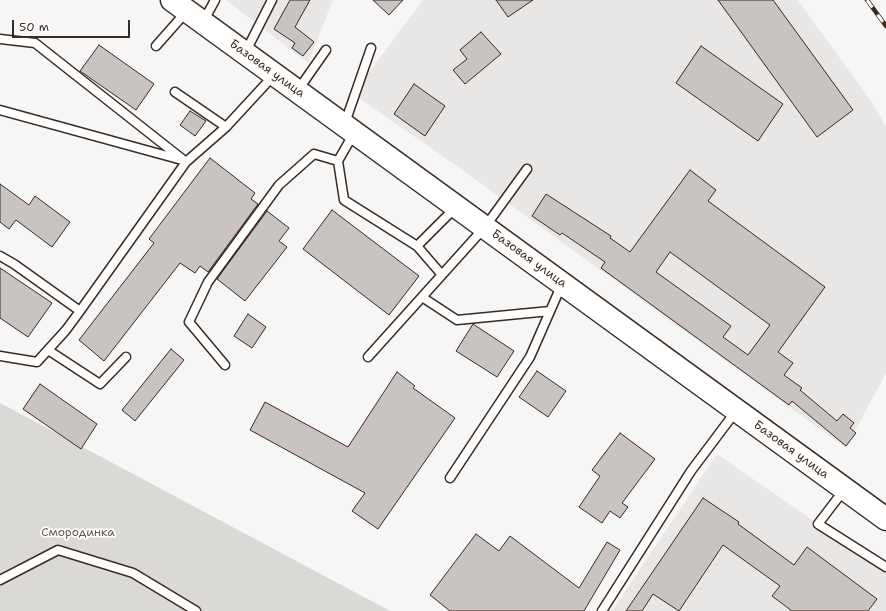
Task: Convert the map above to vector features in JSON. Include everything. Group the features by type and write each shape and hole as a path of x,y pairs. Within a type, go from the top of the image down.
{"main road":[{"name":"Базовая улица","path":"188,11 886,519"}],"lane":[{"path":"156,46 188,11 215,0"},
{"path":"245,52 272,0"},
{"path":"0,39 35,43 186,162"},
{"path":"371,48 349,128 338,161 344,200 417,246 442,275"},
{"path":"298,91 326,50"},
{"path":"0,356 37,362 66,330 186,162 226,127 274,74"},
{"path":"175,92 226,127"},
{"path":"0,110 186,162"},
{"path":"225,364 189,322 208,282 279,185 314,154 338,161"},
{"path":"368,356 486,227 527,169"},
{"path":"417,246 456,206"},
{"path":"0,256 14,264 80,311"},
{"path":"450,478 530,357 562,283"},
{"path":"422,297 457,320 550,311"},
{"path":"48,350 100,384 126,357"},
{"path":"602,611 691,471 737,410"},
{"path":"845,489 818,524 886,567"},
{"path":"0,580 58,550 133,573 196,611"}],"shaded area":[{"path":"226,0 333,0 308,63"},
{"path":"423,0 798,0 873,104 886,127 886,373 846,448 454,164 353,94"},
{"path":"717,454 886,571 886,611 612,611"}],"green space":[{"name":"Смородинка","path":"0,403 390,611 0,611"}],"building":[{"path":"290,0 310,0 295,27 314,42 303,56 292,48 295,43 274,29"},
{"path":"373,0 403,0 389,15"},
{"path":"496,0 533,0 508,17"},
{"path":"718,0 773,0 853,110 817,137"},
{"path":"481,32 501,54 465,84 453,70 467,59 460,50"},
{"path":"99,45 154,84 136,110 80,71"},
{"path":"701,46 783,104 758,141 676,83"},
{"path":"414,84 445,106 425,136 394,114"},
{"path":"190,111 206,121 195,136 180,125"},
{"path":"210,158 255,193 251,199 258,204 208,272 200,266 195,273 180,263 104,361 79,340 154,243 149,239"},
{"path":"690,170 716,190 708,201 825,287 778,352 793,363 784,375 802,388 800,390 837,421 843,414 854,423 850,428 856,433 846,446 792,401 789,405 601,268 605,262 562,233 560,235 532,216 546,194 611,236 610,238 630,252","holes":["670,252 770,325 748,355 723,337 731,326 656,272"]},
{"path":"0,184 29,205 35,196 70,222 52,247 16,220 9,229 0,222"},
{"path":"332,210 419,276 389,315 303,249"},
{"path":"267,211 289,228 279,241 287,247 245,301 217,279"},
{"path":"0,268 52,303 28,337 0,318"},
{"path":"248,314 266,327 252,348 234,336"},
{"path":"473,324 514,351 497,377 456,351"},
{"path":"171,349 184,360 135,421 122,410"},
{"path":"537,371 566,391 548,417 519,397"},
{"path":"397,372 415,386 413,388 455,418 378,529 352,511 365,493 250,430 265,402 348,447"},
{"path":"40,384 97,424 81,449 23,409"},
{"path":"620,433 655,459 622,503 628,507 620,518 610,511 602,523 579,507 600,476 592,470"},
{"path":"703,498 739,522 738,524 794,565 807,547 877,599 868,611 792,611 772,596 780,586 723,545 679,611 653,594 642,611 626,611"},
{"path":"476,534 499,551 510,536 579,588 607,542 620,550 584,611 450,611 430,595"}],"railway":[{"path":"867,0 886,26"}]}
